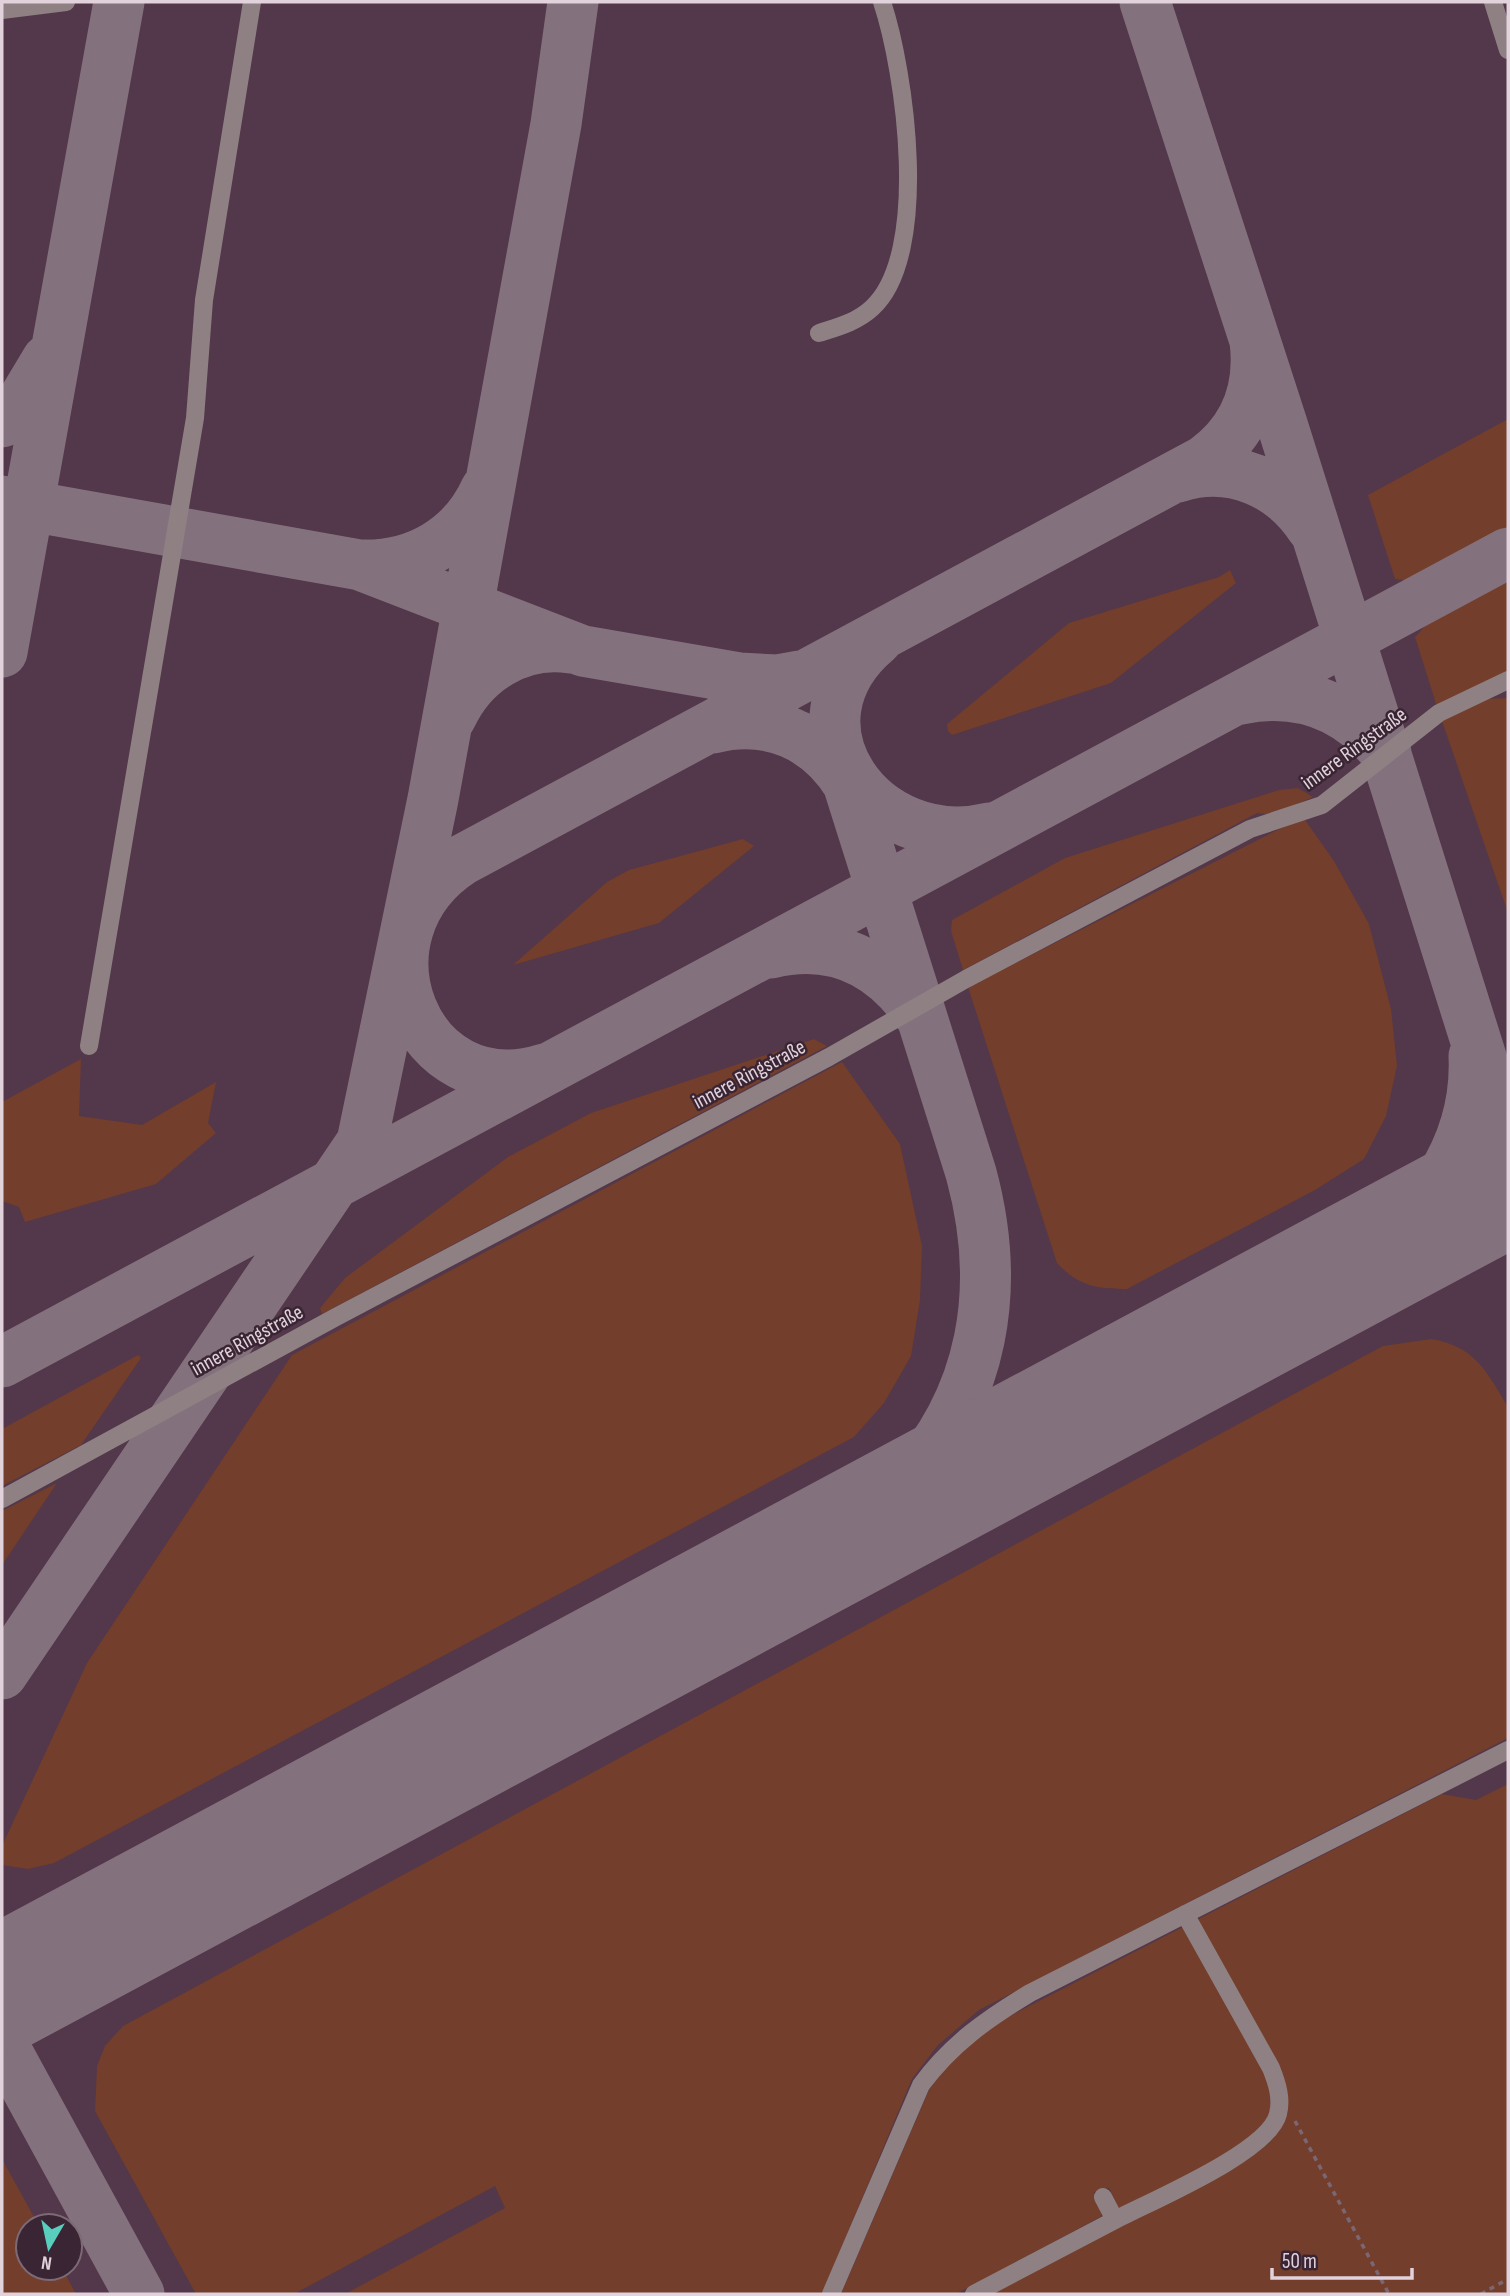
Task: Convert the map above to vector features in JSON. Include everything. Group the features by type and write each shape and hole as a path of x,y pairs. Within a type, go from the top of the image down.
{"lane":[{"path":"2,10 66,2"},
{"path":"89,1046 195,418 204,300 252,2"},
{"path":"819,333 857,320 874,307 885,292 903,251 908,205 905,118 882,2"},
{"path":"1493,2 1508,50"},
{"name":"innere Ringstraße","path":"2,1499 336,1317 830,1057 966,979 1250,829 1322,805 1439,713 1508,680"},
{"path":"831,2294 921,2085 942,2056 985,2020 1030,1993 1508,1750"},
{"path":"974,2294 1244,2153 1267,2135 1278,2115 1280,2092 1271,2068 1185,1914"},
{"path":"1103,2197 1115,2220"}],"path":[{"path":"1280,2092 1389,2294"},
{"path":"1480,2294 1508,2279"}],"shaded area":[{"path":"2,2 1508,2 1508,2294 2,2294"},
{"path":"1508,419 1508,532 1425,577 1413,581 1395,579 1368,495"},
{"path":"1230,570 1236,583 1111,683 952,735 948,731 947,724 1069,623 1219,577"},
{"path":"1508,573 1508,671 1437,707 1415,637 1436,614"},
{"path":"1508,698 1508,913 1442,721 1483,699"},
{"path":"1298,788 1313,797 1273,815 1257,813 963,970 951,931 952,920 1065,858 1279,790"},
{"path":"1303,817 1334,861 1369,924 1391,1009 1397,1066 1386,1116 1364,1159 1315,1190 1127,1289 1097,1287 1080,1281 1057,1263 968,987"},
{"path":"743,839 754,846 659,923 513,965 607,882 629,870"},
{"path":"814,1039 827,1046 322,1314 320,1308 345,1278 508,1157 591,1113"},
{"path":"81,1059 79,1116 142,1125 216,1082 208,1123 216,1133 156,1184 25,1222 19,1207 2,1201 2,1102"},
{"path":"842,1062 900,1144 922,1246 920,1300 911,1356 884,1403 854,1437 54,1863 28,1869 2,1865 2,1846 87,1663 292,1355"},
{"path":"1431,1339 1446,1342 1469,1354 1486,1372 1508,1407 1508,1738 979,2010 938,2045 912,2079 822,2294 345,2294 505,2208 495,2186 294,2294 196,2294 95,2111 97,2066 105,2046 123,2026 1383,1346"},
{"path":"138,1355 141,1358 81,1445 2,1486 2,1429"},
{"path":"57,1483 2,1565 2,1511"},
{"path":"1508,1784 1508,2294 989,2294 1125,2221 1109,2188 1094,2192 1102,2216 956,2294 841,2294 929,2090 952,2058 990,2026 1442,1794 1476,1800"},
{"path":"2,2159 31,2212 14,2212 14,2282 70,2282 76,2294 2,2294"}],"taxiway":[{"path":"2,652 119,2"},
{"path":"2,1674 362,1142 433,799 556,124 573,2"},
{"path":"1145,2 1282,424 1508,1143"},
{"path":"544,1069 499,1075 461,1064 431,1040 412,1008 403,970 408,930 427,892 462,860 1204,461 1230,437 1247,409 1255,377 1255,341"},
{"path":"2,422 23,400 47,360"},
{"path":"1178,477 1217,471 1254,479 1286,499 1312,528"},
{"path":"360,565 400,561 435,547 464,523 486,489"},
{"path":"2,501 360,565 583,651 739,678 777,680 799,676"},
{"path":"2,1362 1508,553"},
{"path":"877,640 848,674 836,709 838,744 852,776 876,803 909,822 947,831 989,828"},
{"path":"451,717 471,686 499,662 533,649 571,648"},
{"path":"1241,699 1283,696 1322,704 1356,723 1386,753"},
{"path":"713,728 754,724 791,733 823,753 849,785"},
{"path":"808,1556 881,1506 902,1486 930,1452 952,1416 968,1378 979,1339 985,1299 985,1258 971,1173 840,758"},
{"path":"771,953 815,949 854,958 872,967 888,980 917,1012"},
{"path":"1346,1268 1399,1230 1440,1180 1455,1152 1466,1121 1473,1089 1474,1056"},
{"path":"2,2043 139,2294"}],"runway":[{"path":"2,1989 1508,1182"}]}
